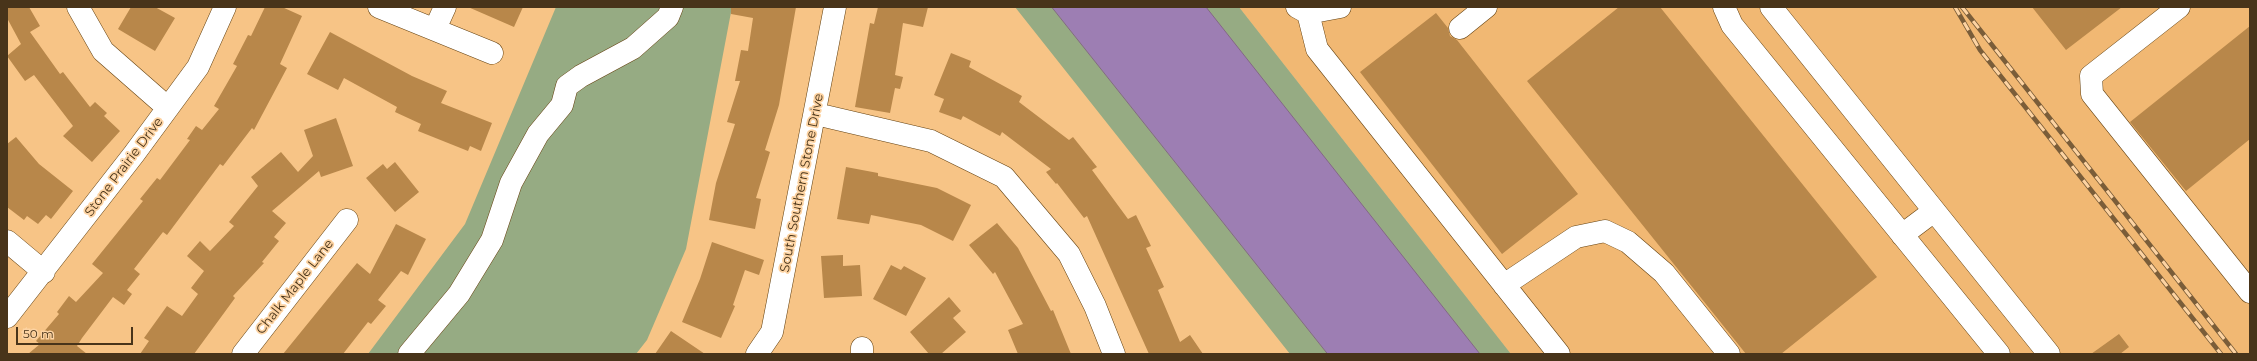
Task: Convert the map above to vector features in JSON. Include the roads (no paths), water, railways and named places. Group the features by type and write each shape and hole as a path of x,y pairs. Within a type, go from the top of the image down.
{"street":[{"path":"78,7 103,51 168,108"},
{"name":"Stone Prairie Drive","path":"7,317 44,272 198,67 225,7"},
{"path":"379,7 492,53"},
{"path":"435,29 445,7"},
{"path":"409,354 459,294 492,240 511,183 538,134 562,105 568,86 581,76 633,48 668,17 672,7"},
{"name":"South Southern Stone Drive","path":"757,354 772,332 816,114 835,7"},
{"path":"1340,7 1302,10 1317,50 1559,354"},
{"path":"1460,28 1486,7"},
{"path":"1724,7 1732,25 1998,354"},
{"path":"1771,7 2049,354"},
{"path":"2179,7 2091,76 2092,94 2250,292"},
{"path":"816,114 931,141 1004,177 1069,254 1095,306 1114,354"},
{"path":"1902,235 1934,211"},
{"name":"Chalk Maple Lane","path":"243,354 347,220"},
{"path":"1504,285 1576,237 1605,230 1628,242 1664,273 1729,354"},
{"path":"7,241 44,272"}],"railway":[{"path":"1955,7 1980,50 2221,354"},
{"path":"1962,7 2236,354"}]}
